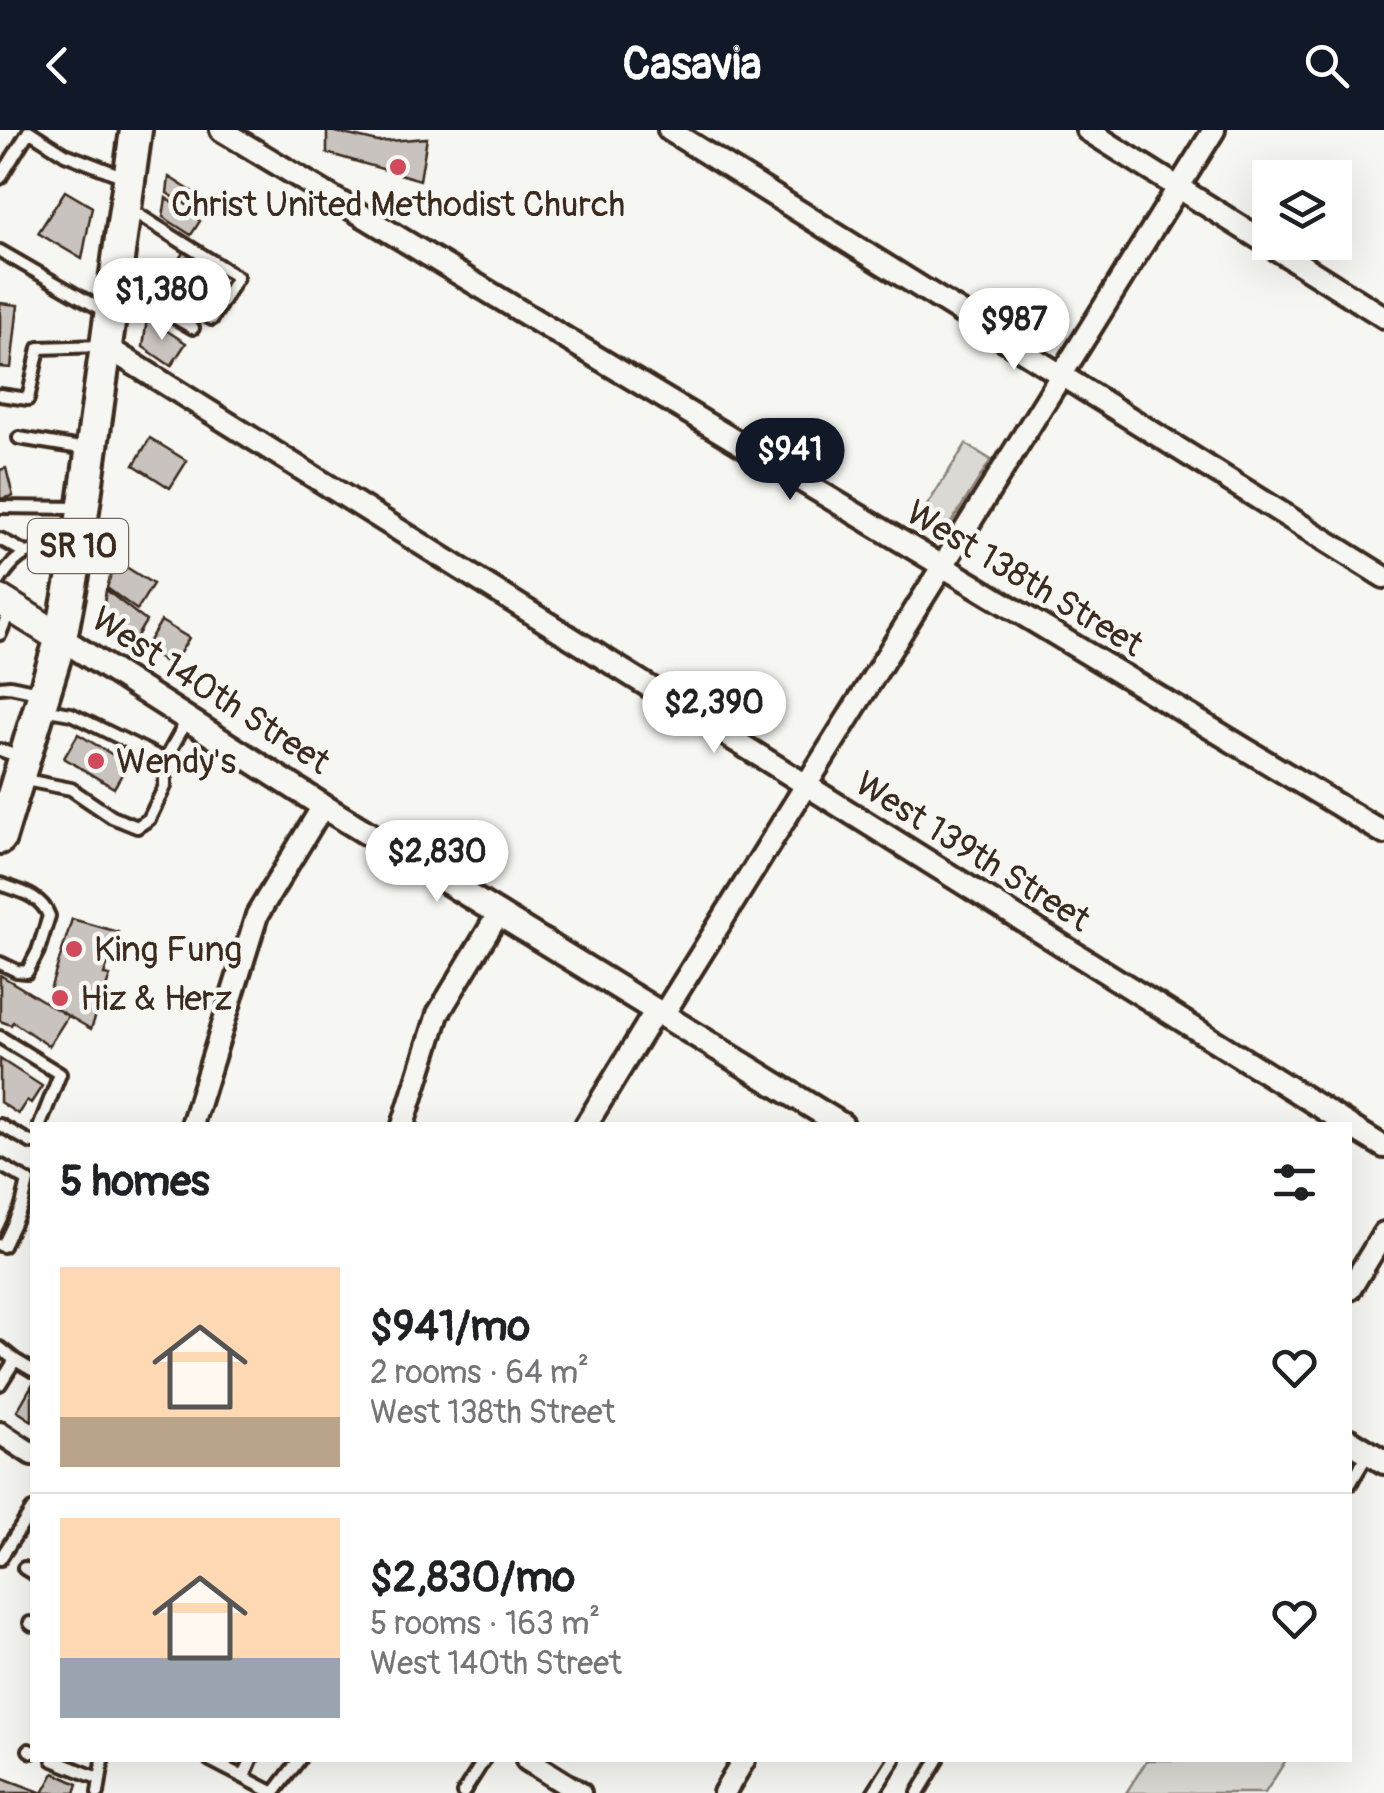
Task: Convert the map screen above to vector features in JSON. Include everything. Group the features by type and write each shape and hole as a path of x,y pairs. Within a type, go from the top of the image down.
{"main road":[{"name":"SR 10","path":"0,838 15,762 44,701 61,638 77,554 136,130"},
{"name":"West 140th Street","path":"5,604 61,638"}],"street":[{"name":"West 138th Street","path":"221,130 1384,833"},
{"path":"669,130 1384,577"},
{"path":"1087,130 1384,317"},
{"path":"588,1122 805,784 1214,130"},
{"name":"West 139th Street","path":"105,346 1345,1122"},
{"name":"West 140th Street","path":"61,638 323,806 837,1122"},
{"path":"193,1122 258,915 323,806"},
{"path":"404,1122 438,1014 499,913"},
{"name":"West 139th Street","path":"1352,1126 1384,1147"},
{"path":"1352,1286 1384,1233"},
{"path":"0,1433 30,1453"},
{"path":"530,1762 580,1793"},
{"path":"724,1793 743,1762"}],"lane":[{"path":"0,178 29,131 127,193 237,277 212,319 116,273"},
{"path":"0,251 110,314"},
{"path":"116,273 193,328"},
{"path":"0,395 28,398 39,348 105,346"},
{"path":"19,438 90,450"},
{"path":"0,506 82,508"},
{"path":"0,539 24,552"},
{"path":"0,580 24,552 36,549 77,554"},
{"path":"0,634 5,604"},
{"path":"0,687 10,686 44,701 165,760"},
{"path":"15,762 70,789 112,817 138,827 148,818 166,786 165,760 188,720"},
{"path":"0,884 35,897 49,916 27,972 0,963"},
{"path":"0,1038 60,1074 41,1122"},
{"path":"0,1125 30,1142"},
{"path":"0,1165 28,1181 22,1206 3,1246 0,1245"},
{"path":"0,1348 30,1369"},
{"path":"0,1384 15,1360"},
{"path":"1352,1480 1368,1452"},
{"path":"0,1560 30,1513"},
{"path":"58,1762 100,1779"},
{"path":"98,1793 103,1762"},
{"path":"214,1762 274,1793 297,1762"},
{"path":"244,1776 250,1762"},
{"path":"462,1793 483,1762"},
{"path":"873,1793 893,1762"},
{"path":"918,1793 937,1762"}],"shaded area":[{"path":"966,444 991,460 939,542 914,526"},
{"path":"1146,1762 1285,1762 1265,1793 1126,1793"}],"building":[{"name":"Christ United Methodist Church","path":"327,130 378,142 427,138 420,180 327,153"},
{"path":"169,177 207,201 202,210 207,213 205,216 167,193"},
{"path":"65,191 92,207 82,259 38,233"},
{"path":"166,198 200,221 191,235 163,217"},
{"path":"184,251 216,271 214,274 220,278 206,301 198,301 166,280"},
{"path":"0,303 18,305 11,368 0,367"},
{"path":"147,318 186,343 171,366 143,347"},
{"path":"150,438 187,461 170,488 134,465"},
{"path":"6,468 13,496 0,499 0,470"},
{"path":"115,560 153,584 137,610 107,588"},
{"path":"106,590 146,621 131,646 101,625"},
{"path":"161,621 189,638 172,666 144,649"},
{"name":"Wendy's","path":"78,734 128,764 114,788 64,758"},
{"path":"72,919 118,932 104,975 110,976 91,1029 46,1003"},
{"path":"0,975 68,1016 49,1046 13,1022 11,1025 0,1021"},
{"path":"0,1059 42,1086 18,1114 0,1102"},
{"path":"30,1388 30,1420 17,1411"},
{"path":"54,1773 78,1784 75,1793 43,1793"},
{"path":"0,1777 43,1793 0,1793"}],"place":[{"name":"Christ United Methodist Church","path":"398,167"},
{"name":"Wendy's","path":"96,761"},
{"name":"King Fung","path":"74,949"},
{"name":"Hiz & Herz","path":"60,998"}]}
